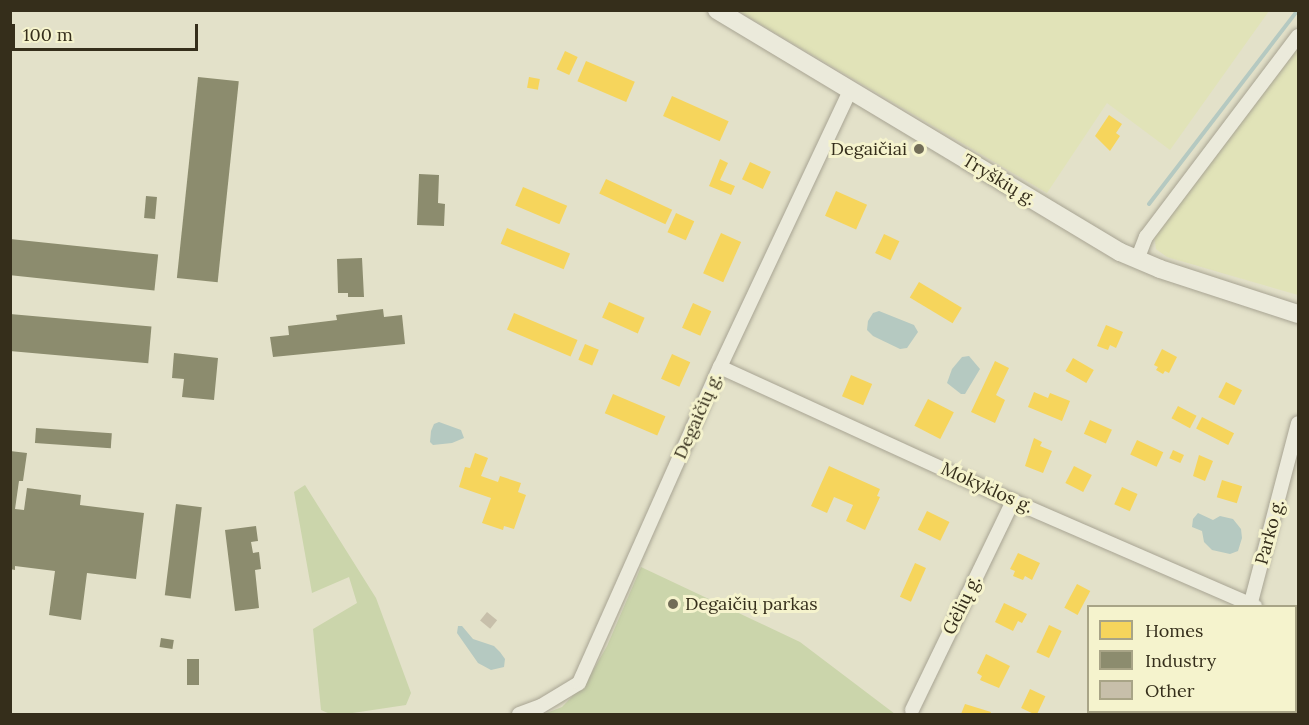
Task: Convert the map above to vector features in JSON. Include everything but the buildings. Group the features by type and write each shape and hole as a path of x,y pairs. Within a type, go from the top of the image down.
{"main road":[{"name":"Tryškių g.","path":"717,10 1104,243 1137,260 1299,314"}],"street":[{"path":"1137,260 1146,237 1299,36"},
{"name":"Degaičių g.","path":"519,714 541,706 579,683 720,367 850,91"},
{"name":"Mokyklos g.","path":"720,367 1013,501 1250,605"},
{"name":"Parko g.","path":"1252,605 1299,423"},
{"name":"Gėlių g.","path":"912,710 1013,501"}],"green space":[{"path":"738,11 1269,11 1170,150 1107,103 1047,193"},
{"path":"1298,36 1298,295 1167,257 1156,249 1153,228"},
{"path":"305,485 376,598 411,693 406,705 346,714 330,714 321,710 313,629 357,603 349,577 312,593 294,492"},
{"name":"Degaičių parkas","path":"641,567 800,642 895,714 544,714 562,707 587,681 607,646"}],"shaded area":[{"path":"879,311 914,325 918,332 907,348 900,349 873,336 867,330 868,321 873,313"},
{"path":"969,356 980,369 965,394 961,394 947,383 952,369 962,357"},
{"path":"439,422 461,430 464,438 452,443 433,445 430,442 431,431 434,424"},
{"path":"1198,513 1213,520 1220,516 1233,519 1241,529 1242,538 1238,551 1230,554 1212,550 1204,542 1202,531 1192,527 1193,519"},
{"path":"458,626 462,626 473,639 494,646 505,659 504,667 491,670 478,663 457,633"}],"waterway":[{"path":"1149,204 1298,10"}],"place":[{"name":"Degaičiai","path":"919,149"},
{"name":"Degaičių parkas","path":"673,604"}]}
